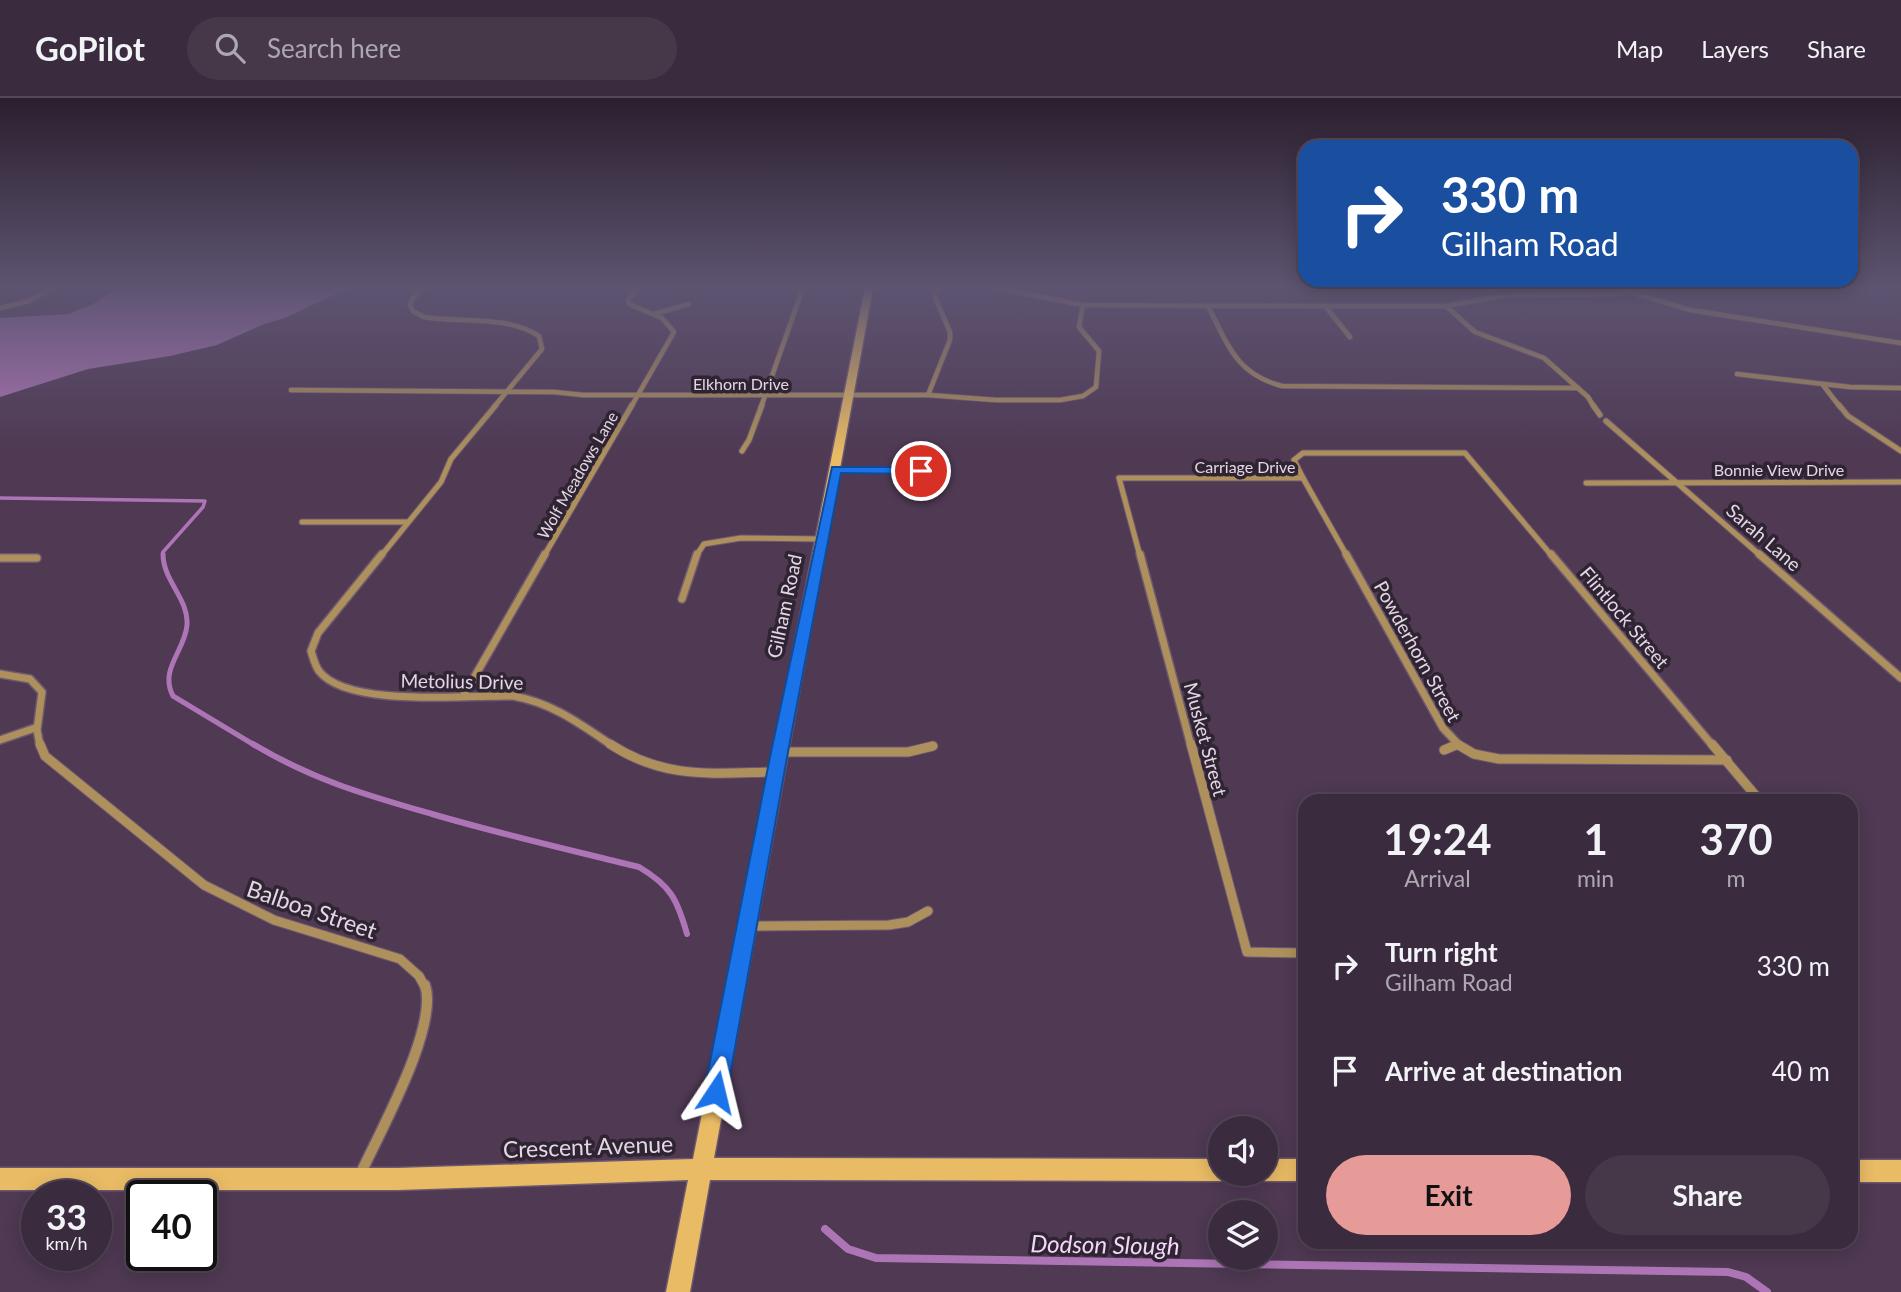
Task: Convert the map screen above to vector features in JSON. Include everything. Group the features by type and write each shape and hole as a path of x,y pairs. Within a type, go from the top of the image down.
{"street":[{"name":"Metolius Drive","path":"541,344 542,349 451,459 441,482 318,633 311,651 313,665 318,673 337,685 365,694 512,695 541,700 566,711 628,755 661,769 683,772 775,772"},
{"name":"Wolf Meadows Lane","path":"464,695 667,344"},
{"path":"742,451 783,344"},
{"name":"Gilham Road","path":"678,1292 859,344"},
{"path":"928,395 949,344"},
{"path":"1092,344 1100,354 1098,382 1087,394 1096,397"},
{"path":"1228,344 1242,369 1255,379 1275,385 1304,388 1578,388"},
{"path":"1506,344 1541,356 1591,400 1600,415"},
{"path":"1737,374 1823,385 1901,388"},
{"path":"1823,385 1848,416 1901,451"},
{"name":"Elkhorn Drive","path":"291,390 637,395 928,395 1040,400 1073,398 1087,394"},
{"name":"Sarah Lane","path":"1606,421 1901,678"},
{"name":"Carriage Drive","path":"1119,478 1303,478 1294,460 1303,453 1465,453"},
{"name":"Flintlock Street","path":"1465,453 1755,794"},
{"path":"836,470 914,470 937,476"},
{"name":"Musket Street","path":"1119,478 1247,952 1298,953"},
{"name":"Powderhorn Street","path":"1303,478 1443,728 1456,745 1469,753 1499,759 1727,760"},
{"name":"Bonnie View Drive","path":"1586,483 1901,482"},
{"path":"303,522 407,522"},
{"path":"682,599 700,549 707,541 724,538 823,539"},
{"path":"0,558 37,558"},
{"path":"0,674 30,679 42,692 35,729 0,740"},
{"name":"Balboa Street","path":"35,729 35,737 45,756 63,773 172,861 228,900 289,925 400,959 416,971 426,985 430,1000 428,1018 422,1038 358,1179"},
{"path":"1444,750 1456,745"},
{"path":"779,752 900,753 933,746"},
{"path":"746,926 889,925 908,922 928,911"},
{"name":"Crescent Avenue","path":"0,1179 358,1179 702,1169 1208,1170"},
{"path":"1278,1170 1298,1170"},
{"path":"1858,1171 1901,1171"}],"shaded area":[{"path":"0,344 220,344 170,356 88,369 0,397"}],"waterway":[{"path":"0,498 205,501 203,507 163,554"},
{"path":"163,554 167,573 187,616 185,634 169,677 173,696 256,746"},
{"path":"253,744 319,777 362,793 483,828 639,867 666,887 676,902 687,934"},
{"name":"Dodson Slough","path":"825,1229 848,1249 876,1258 1728,1272 1746,1277 1767,1292"}],"route":[{"path":"716,1092 779,752 836,470 921,471"}]}
